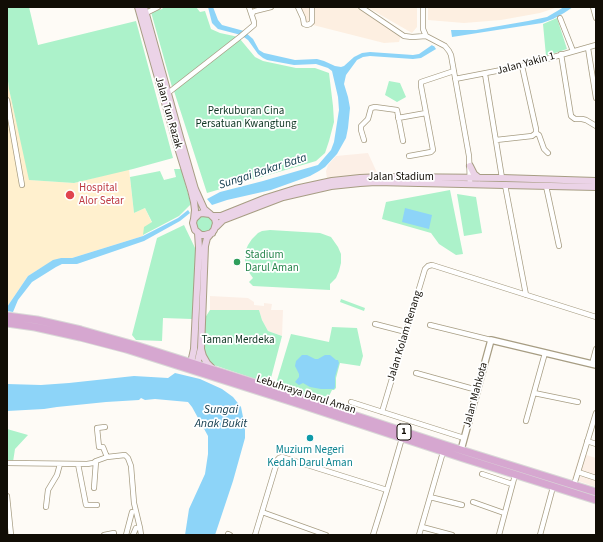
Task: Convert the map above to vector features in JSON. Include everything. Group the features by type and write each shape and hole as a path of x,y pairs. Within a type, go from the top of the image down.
{"main road":[{"name":"Jalan Tun Razak","path":"138,7 191,190 195,210 194,219"},
{"name":"Jalan Tun Razak","path":"145,10 196,189 204,209 211,215"},
{"path":"462,178 470,166"},
{"path":"470,166 472,172 479,178"},
{"name":"Jalan Stadium","path":"211,215 221,216 282,192 332,181 360,178 462,178 470,181 479,178 502,178 596,181"},
{"name":"Jalan Stadium","path":"216,226 223,220 257,206 296,194 331,186 360,183 470,181 505,185 596,187"},
{"path":"193,367 200,248 198,233 193,223 194,219 199,214 206,213 215,219 216,226 207,238 205,246 201,348 203,356 213,369"},
{"path":"198,233 205,236 212,233"},
{"name":"Lebuhraya Darul Aman","path":"7,316 37,320 122,341 293,402 443,452 596,500"},
{"name":"Lebuhraya Darul Aman","path":"7,323 35,327 80,337 193,367 213,369 461,450 596,492"},
{"path":"193,367 201,348"}],"street":[{"path":"145,10 158,7"},
{"path":"168,93 248,31 254,24 248,7"},
{"path":"252,15 255,11 271,7"},
{"path":"298,7 304,24 307,25 312,22 312,7"},
{"path":"361,7 404,36 426,36 445,46 449,51 454,71 470,166 470,181"},
{"path":"420,37 423,29 423,7"},
{"path":"593,7 596,18"},
{"path":"560,18 573,51"},
{"path":"423,29 426,36"},
{"name":"Jalan Yakin 1","path":"455,79 522,66 561,54 596,46"},
{"path":"588,48 596,98"},
{"path":"561,54 571,116 575,119 582,118 596,126"},
{"path":"522,66 536,133 539,135 544,149 548,153"},
{"path":"409,156 431,152 433,150 421,86 422,82 454,71"},
{"path":"485,74 502,178"},
{"path":"7,100 22,185"},
{"path":"364,140 361,126 368,119 371,108 375,107 397,110 403,141"},
{"path":"398,118 426,113"},
{"path":"496,140 532,136 536,133"},
{"path":"505,185 526,295 596,317"},
{"path":"546,186 559,246"},
{"name":"Jalan Kolam Renang","path":"382,412 425,269 428,266 432,265 526,295"},
{"path":"375,324 406,332"},
{"path":"430,325 594,365 596,349"},
{"name":"Jalan Mahkota","path":"461,450 491,340"},
{"path":"526,421 545,353"},
{"path":"416,373 477,390"},
{"path":"534,392 578,402"},
{"path":"351,402 464,438"},
{"path":"574,485 596,413"},
{"path":"105,427 97,428 99,447 104,447 107,457"},
{"path":"373,535 402,438"},
{"path":"587,441 596,444"},
{"path":"419,535 443,452"},
{"path":"7,463 90,464 107,457 124,455 128,458 130,466 134,503 138,528 141,535"},
{"path":"255,535 279,458 282,457 387,490"},
{"path":"94,488 96,461"},
{"path":"46,507 48,490 57,475 60,464"},
{"path":"78,464 86,506 97,504"},
{"path":"578,472 596,478"},
{"path":"482,474 512,484"},
{"path":"499,535 515,474"},
{"path":"540,535 553,487"},
{"path":"7,496 11,535"},
{"path":"430,497 462,505"},
{"path":"473,502 504,513"},
{"path":"126,535 132,512"},
{"path":"262,512 324,535"},
{"path":"128,527 138,528"},
{"path":"422,527 452,535"},
{"path":"133,535 138,528"},
{"path":"104,535 114,533"}],"shaded area":[{"path":"299,7 311,7 311,20 307,24 305,23"},
{"path":"313,7 359,7 401,35 399,42 384,43 313,25"},
{"path":"367,7 417,7 417,27 412,33"},
{"path":"428,7 558,7 540,13 501,20 464,23 428,20"},
{"name":"Hospital Alor Setar","path":"7,80 30,180 74,183 129,169 134,213 145,208 152,223 143,236 72,258 61,258 39,269 28,276 7,307"},
{"path":"368,153 379,177 362,175 327,179 326,171 328,165 336,156"},
{"path":"210,296 248,298 254,302 254,305 264,306 264,303 272,304 271,310 283,310 282,336 268,331 259,310 210,310"},
{"path":"580,453 596,458 596,487 572,479"}],"green space":[{"path":"7,7 29,7 38,45 136,21 173,158 74,183 29,180 9,89 7,73"},
{"path":"164,7 196,7 200,12 205,11 211,29 237,37 172,87 151,12"},
{"path":"557,18 567,49 546,56 543,24"},
{"name":"Perkuburan Cina Persatuan Kwangtung","path":"240,39 255,57 263,61 296,68 315,68 329,73 334,122 325,153 316,161 207,193 174,91"},
{"path":"389,81 400,83 406,97 397,102 385,95"},
{"path":"174,169 181,169 191,204 179,216 143,235 144,227 152,222 145,208 134,213 130,177 160,171 164,180 176,177"},
{"path":"450,190 463,254 456,255 439,244 431,233 382,219 386,202"},
{"path":"457,194 476,197 482,233 464,236"},
{"path":"200,215 211,217 214,225 209,233 198,231 195,223"},
{"path":"184,225 196,250 192,319 163,318 162,341 136,340 132,335 157,238"},
{"path":"270,230 320,233 331,237 341,254 341,263 336,278 330,284 330,290 253,286 249,282 253,278 245,263 245,252 252,239 258,233"},
{"path":"341,299 365,308 364,311 340,302"},
{"name":"Taman Merdeka","path":"210,310 259,310 268,331 282,336 271,378 261,381 211,364 203,350 203,321"},
{"name":"Taman Merdeka","path":"332,327 357,328 363,356 360,366 340,363 336,378 336,388 332,390 326,402 275,387 291,334 329,342"},
{"path":"7,429 28,435 15,449 13,462 7,461"}],"water":[{"name":"Sungai Bakar Bata","path":"208,7 213,7 218,20 222,25 244,31 253,39 259,50 264,53 295,60 317,59 341,67 362,53 370,52 413,55 419,54 432,45 436,49 421,58 413,59 370,56 357,60 346,75 344,84 350,108 346,138 337,154 325,167 310,176 271,190 212,205 207,199 220,192 318,165 331,150 334,142 339,110 338,97 332,71 316,64 294,65 263,58 258,54 248,40 241,35 218,29 212,23"},
{"path":"564,7 573,7 553,19 542,23 452,37 451,30 476,30 528,21 547,17"},
{"path":"405,208 432,215 429,229 402,222"},
{"path":"188,210 190,213 180,221 144,241 77,264 62,264 56,267 32,282 18,300 13,312 7,311 7,307 28,276 53,260 72,258 143,236 178,218"},
{"path":"302,355 307,355 318,359 325,355 330,355 338,360 339,363 335,377 334,389 321,389 310,387 303,383 299,385 295,382 299,377 295,366 296,361"},
{"name":"Sungai Anak Bukit","path":"175,373 200,379 222,389 233,397 241,407 245,427 245,438 233,481 215,535 185,535 189,509 205,474 208,454 208,436 188,402 155,399 145,400 141,398 139,400 7,411 7,384 41,385 134,376 168,378"}],"place":[{"name":"Hospital Alor Setar","path":"70,195"},
{"name":"Stadium Darul Aman","path":"237,262"},
{"name":"Muzium Negeri Kedah Darul Aman","path":"310,438"}]}
